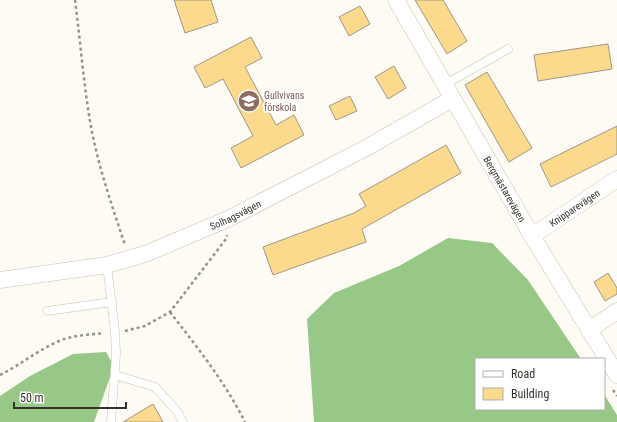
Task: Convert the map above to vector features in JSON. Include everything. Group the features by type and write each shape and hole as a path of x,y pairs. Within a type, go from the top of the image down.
{"street":[{"name":"Bergmästarevägen","path":"396,0 532,236 617,375"},
{"name":"Solhagsvägen","path":"0,280 107,265 145,254 228,219 366,148 452,99"},
{"name":"Knipparevägen","path":"532,236 617,179"},
{"path":"589,330 617,311"}],"lane":[{"path":"444,85 508,49"},
{"path":"107,265 112,302 116,354 111,422"},
{"path":"47,311 112,302"},
{"path":"114,375 155,387 176,410 183,422"}],"path":[{"path":"75,0 93,138 114,213 130,259"},
{"path":"0,375 60,340 145,326 170,312 226,239 228,219"},
{"path":"170,312 208,360 237,405 245,422"}],"green space":[{"path":"448,238 492,243 528,280 580,358 475,358 475,410 605,410 605,396 617,415 617,422 314,422 307,319 334,293 399,266"},
{"path":"106,352 114,366 94,422 0,422 0,396 30,376 73,354"}],"building":[{"path":"174,0 211,0 218,22 185,33"},
{"path":"415,0 443,0 467,41 447,54"},
{"path":"360,6 370,24 349,36 339,17"},
{"name":"Gullvivans förskola","path":"251,37 262,58 245,67 276,125 294,115 304,135 241,168 231,148 253,136 223,79 205,88 194,67"},
{"path":"608,44 612,69 538,81 534,55"},
{"path":"394,66 406,88 388,99 375,77"},
{"path":"487,72 532,148 509,162 465,85"},
{"path":"350,96 357,111 336,120 329,106"},
{"path":"617,126 617,154 551,187 540,164"},
{"path":"446,145 461,173 362,229 366,242 273,275 263,247 354,213 366,206 359,194"},
{"path":"608,273 617,288 617,294 605,301 594,282"},
{"path":"153,404 163,422 123,422"}],"place":[{"name":"Gullvivans förskola","path":"249,101"}]}
